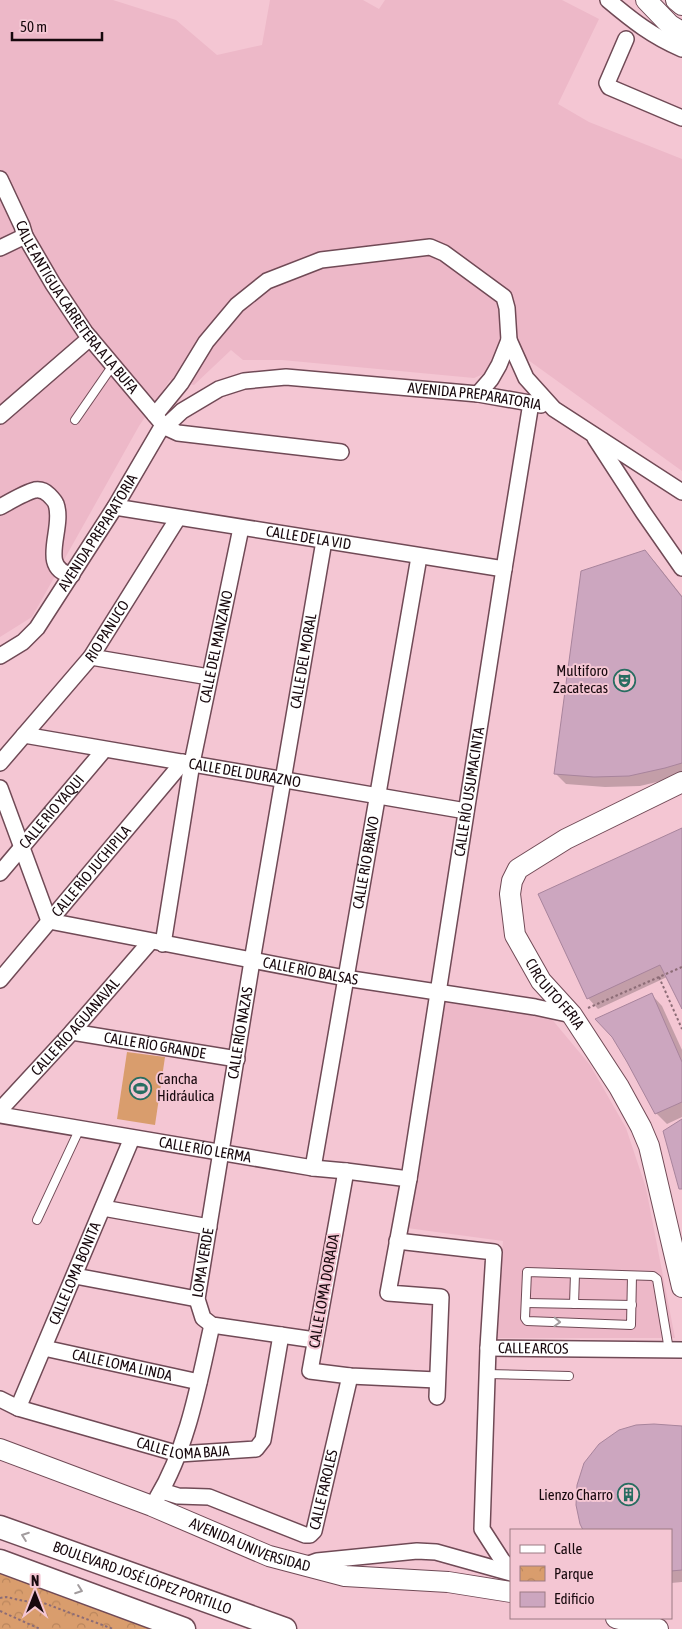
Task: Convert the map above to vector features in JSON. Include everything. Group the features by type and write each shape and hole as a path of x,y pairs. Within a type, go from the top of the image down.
{"main road":[{"name":"BOULEVARD JOSÉ LÓPEZ PORTILLO","path":"0,1527 285,1629"},
{"path":"0,1561 184,1629"}],"street":[{"path":"608,0 636,23 660,39 682,49"},
{"path":"676,0 682,5"},
{"path":"636,23 653,3 670,25 682,32"},
{"path":"626,39 607,83 609,87 682,118"},
{"name":"CALLE ANTIGUA CARRETERA A LA BUFA","path":"0,179 25,236 53,284 90,338 165,427"},
{"path":"0,248 25,236"},
{"name":"AVENIDA PREPARATORIA","path":"155,414 181,383 206,342 237,305 267,281 321,260 430,247 444,253 504,297 507,308 509,340 526,378 554,409"},
{"path":"0,416 90,338"},
{"path":"478,394 491,379 509,340"},
{"name":"AVENIDA PREPARATORIA","path":"0,656 32,636 72,575 160,430 182,411 219,389 244,381 286,377 478,394 532,403 554,409"},
{"name":"CALLE RÍO USUMACINTA","path":"409,1179 504,569 532,403"},
{"path":"554,409 682,492"},
{"path":"165,427 178,433 341,452"},
{"path":"592,434 642,512 682,568"},
{"path":"0,507 37,489 45,491 56,502 58,512 53,558 57,569 72,575"},
{"name":"CALLE DE LA VID","path":"114,507 324,542 504,569"},
{"name":"RIO PANUCO","path":"0,763 91,657 178,518"},
{"name":"CALLE DEL MANZANO","path":"187,763 209,676 241,528"},
{"name":"CALLE DEL MORAL","path":"283,781 324,542"},
{"name":"CALLE RÍO BRAVO","path":"312,1168 419,557"},
{"path":"91,657 209,676"},
{"name":"CALLE DEL DURAZNO","path":"24,735 466,811"},
{"name":"CALLE RÍO YAQUI","path":"0,874 104,750"},
{"path":"157,943 187,763"},
{"name":"CALLE RÍO JUCHIPILA","path":"0,980 187,763"},
{"name":"CALLE RÍO NAZAS","path":"209,1227 283,781"},
{"name":"CIRCUITO FERIA","path":"682,782 566,839 518,869 512,881 510,894 515,935 540,981 572,1015 619,1087 641,1126 649,1146 682,1287"},
{"path":"0,788 49,921"},
{"name":"CALLE RÍO BALSAS","path":"49,921 345,978 535,1007 572,1015"},
{"name":"CALLE RÍO AGUANAVAL","path":"0,1110 157,943"},
{"name":"CALLE RÍO GRANDE","path":"72,1032 237,1059"},
{"name":"CALLE RÍO LERMA","path":"0,1115 312,1168 409,1179"},
{"name":"CALLE LOMA BONITA","path":"18,1408 132,1138"},
{"name":"CALLE LOMA DORADA","path":"346,1171 310,1371 350,1376"},
{"path":"409,1179 388,1293 441,1297 436,1396"},
{"name":"LOMA VERDE","path":"103,1208 209,1227 197,1299 203,1318 212,1325"},
{"name":"CALLE ARCOS","path":"397,1241 494,1252 488,1348 676,1350"},
{"path":"75,1276 197,1299"},
{"path":"157,1498 179,1454 199,1382 212,1325 315,1340"},
{"name":"CALLE LOMA BAJA","path":"0,1399 18,1408 179,1454 256,1449 263,1440 280,1335"},
{"name":"CALLE LOMA LINDA","path":"44,1348 199,1382"},
{"path":"488,1348 482,1530 510,1570"},
{"path":"350,1376 436,1380"},
{"name":"CALLE FAROLES","path":"157,1498 178,1496 209,1497 305,1535 310,1535 314,1531 350,1376"},
{"name":"AVENIDA UNIVERSIDAD","path":"0,1449 157,1498 270,1556 345,1576 448,1582 510,1592"},
{"path":"306,1565 317,1561 417,1551 436,1552 510,1571"},
{"path":"620,1619 658,1629"}],"lane":[{"path":"75,420 112,365"},
{"path":"37,1220 80,1128"},
{"path":"632,1276 630,1324 527,1321 525,1318 527,1272 653,1276 657,1279 676,1350"},
{"path":"574,1304 575,1274"},
{"path":"526,1303 632,1305"},
{"path":"487,1374 569,1376"}],"path":[{"path":"572,1015 682,967"},
{"path":"659,977 682,1029"},
{"path":"0,1598 6,1597 41,1602 113,1629"},
{"path":"0,1611 40,1629"}],"shaded area":[{"path":"0,0 113,0 176,20 217,55 262,45 270,0 363,0 379,9 385,0 562,0 599,19 558,104 589,122 682,159 682,471 524,357 474,378 282,360 243,360 231,350 194,385 170,380 139,426 32,617 0,637"},
{"path":"445,1001 550,1017 590,1065 626,1128 646,1188 675,1338 494,1338 503,1241 407,1228"}],"green space":[{"name":"Cancha Hidráulica","path":"127,1052 165,1057 155,1125 117,1119"},
{"path":"0,1569 163,1629 0,1629"}],"building":[{"name":"Multiforo Zacatecas","path":"645,550 682,597 682,763 629,776 594,777 554,774 581,571"},
{"path":"682,828 682,1009 660,965 587,999 538,894"},
{"path":"652,993 682,1062 682,1102 655,1114 612,1037 595,1019"},
{"path":"682,1119 682,1189 679,1189 663,1131"},
{"name":"Lienzo Charro","path":"636,1425 682,1426 682,1570 672,1571 672,1529 582,1529 580,1524 576,1505 577,1485 584,1463 599,1444 619,1430"}],"place":[{"name":"Multiforo Zacatecas","path":"624,680"},
{"name":"Cancha Hidráulica","path":"141,1088"},
{"name":"Lienzo Charro","path":"629,1495"}]}
